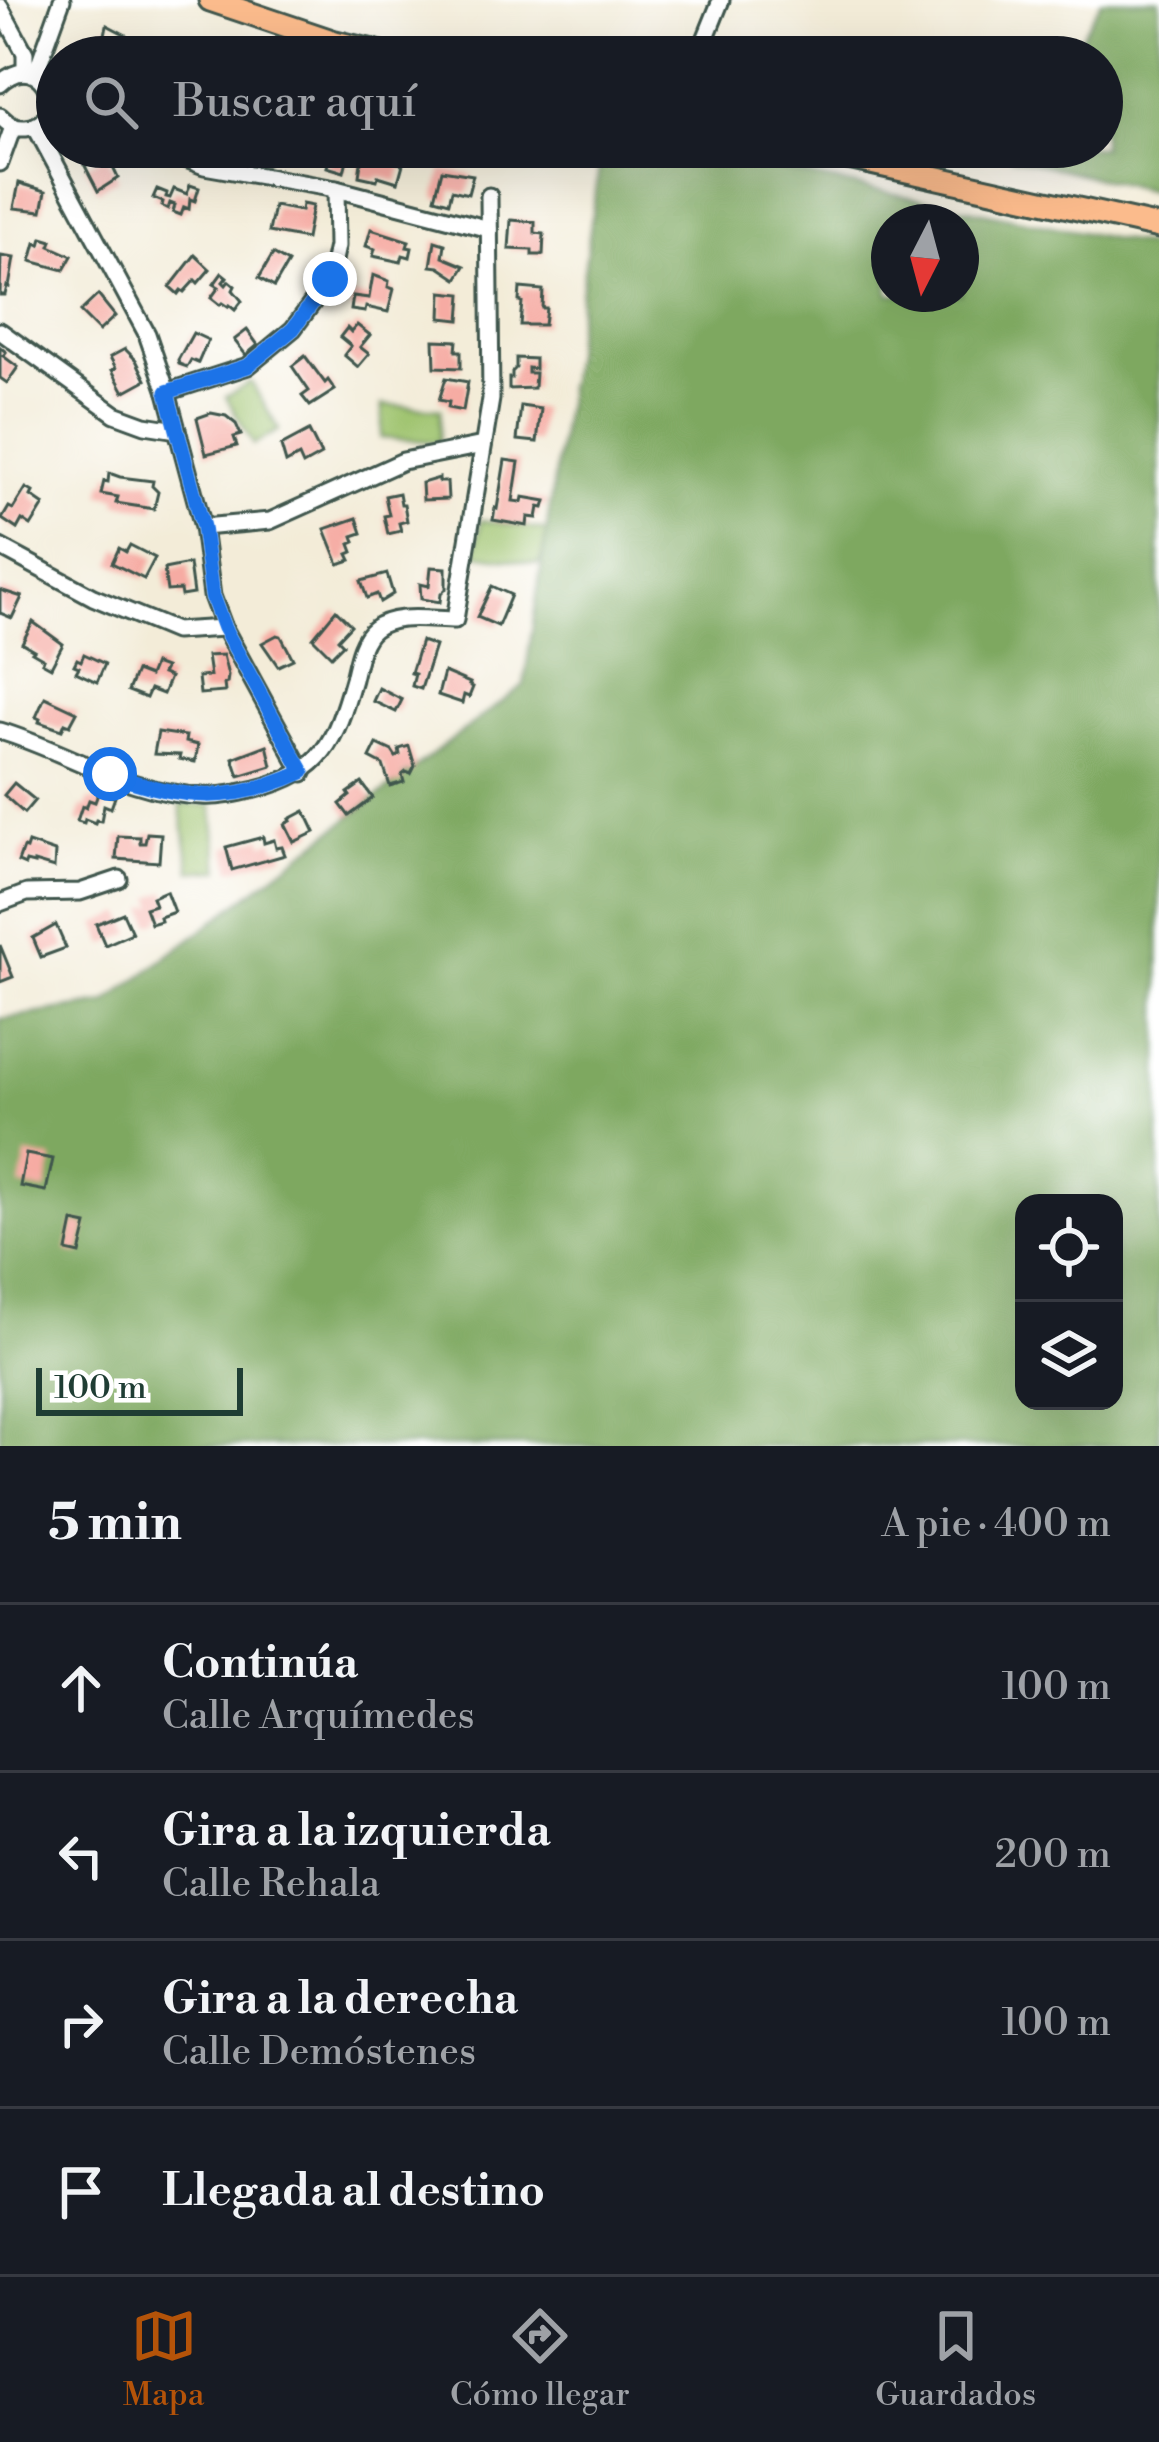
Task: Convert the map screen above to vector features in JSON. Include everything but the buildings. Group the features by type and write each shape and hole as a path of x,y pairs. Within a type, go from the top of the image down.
{"highway":[{"path":"210,0 316,36"},
{"path":"894,168 1159,227"}],"street":[{"path":"46,36 62,0"},
{"path":"706,36 721,0"},
{"path":"0,8 25,53 30,74"},
{"path":"30,74 36,60"},
{"path":"0,84 14,74 36,78"},
{"path":"0,163 6,122 24,129 35,126"},
{"path":"58,168 147,334 203,527 212,596 224,628 303,772"},
{"path":"215,168 336,190 490,229"},
{"path":"167,392 248,366 293,329 330,279 337,247 336,190"},
{"path":"0,731 155,790 200,796 235,794 280,783 317,761 342,716 370,632 389,620 455,620 491,399 489,196"},
{"path":"0,331 115,414 177,430"},
{"path":"203,527 270,521 403,461 483,445"},
{"path":"0,547 93,597 175,631 224,628"},
{"path":"0,903 27,893 80,892 119,879"}],"green space":[{"path":"1102,0 1159,0 1159,193 1056,168 1123,168 1123,36 1081,36"},
{"path":"599,168 769,168 944,204 871,204 871,312 979,312 979,211 1159,248 1159,1446 0,1446 0,1019 106,1003 524,685"},
{"path":"251,382 279,430 254,445 226,397"},
{"path":"383,405 441,409 439,442 381,438"},
{"path":"481,520 553,532 538,564 476,554"},
{"path":"180,804 212,805 220,870 191,871"}],"route":[{"path":"110,774 155,790 200,796 235,794 303,772 224,628 212,596 203,527 167,392 248,366 293,329 330,279"}]}
